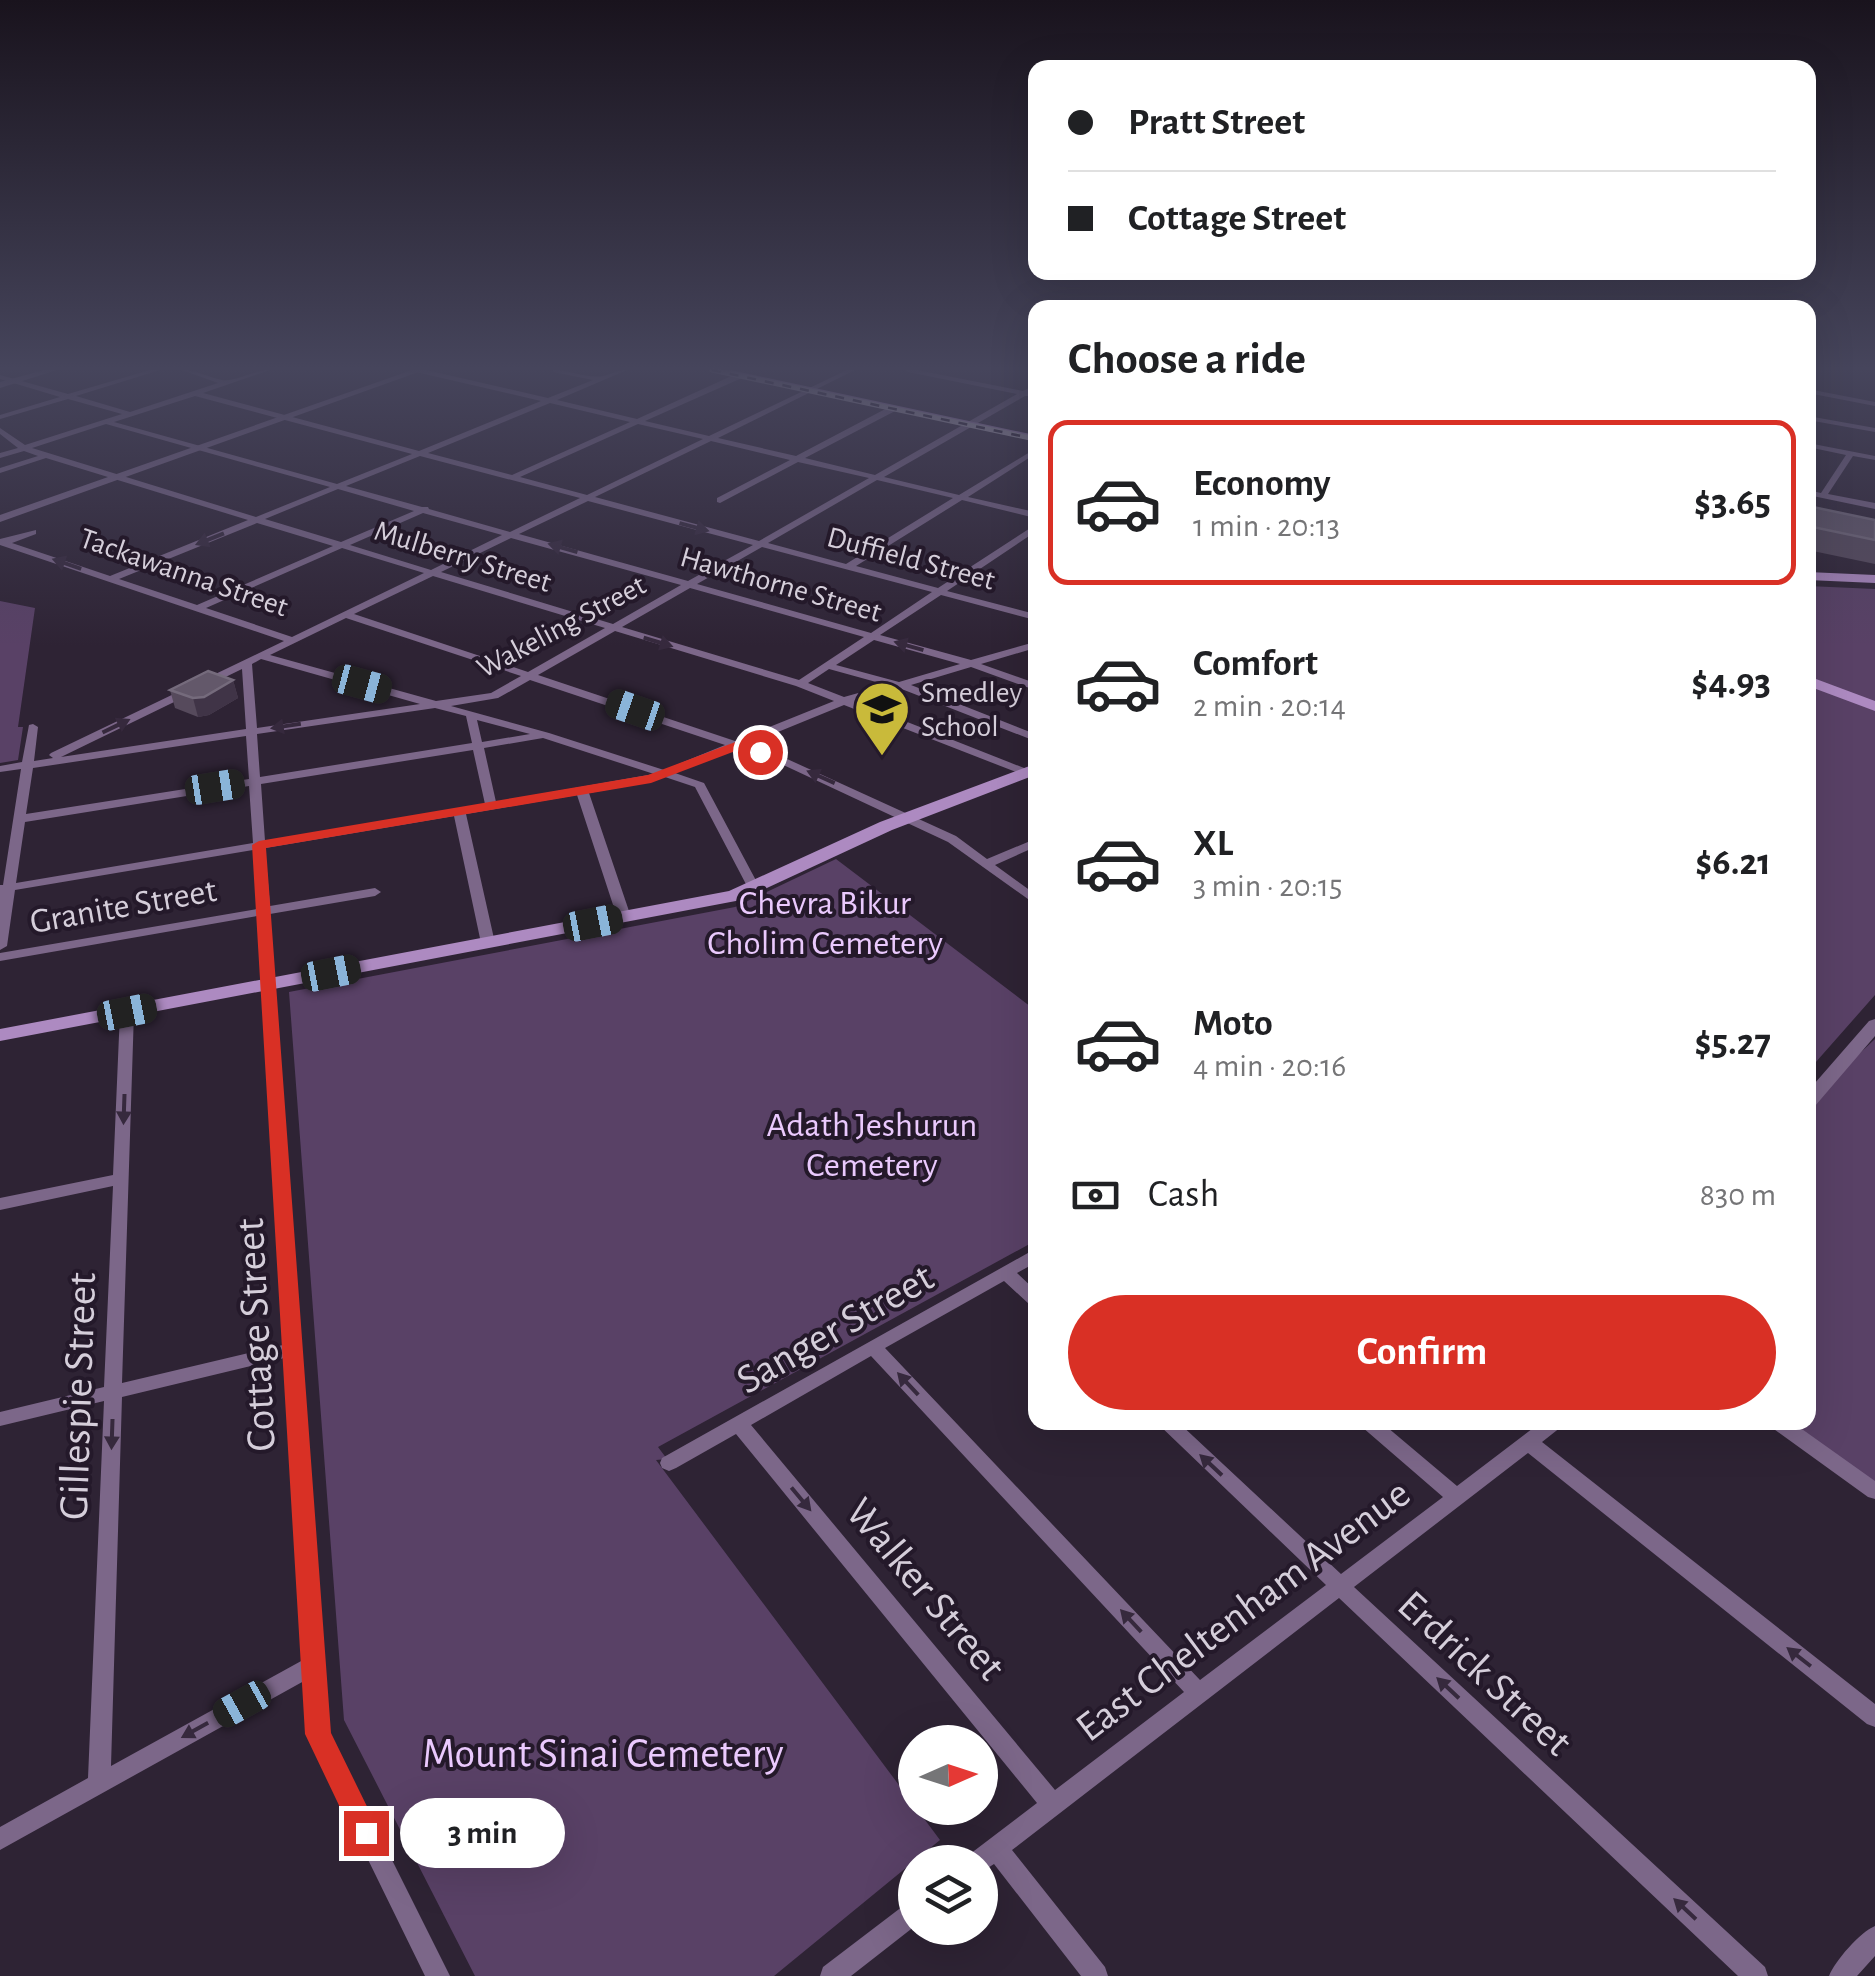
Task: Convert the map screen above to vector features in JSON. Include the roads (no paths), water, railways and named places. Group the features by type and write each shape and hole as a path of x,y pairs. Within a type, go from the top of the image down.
{"main road":[{"path":"1816,576 1875,579"},
{"path":"1816,684 1875,706"},
{"path":"0,1035 734,896 910,816 1028,772"}],"street":[{"path":"0,472 28,462"},
{"name":"Mulberry Street","path":"67,462 800,684 1028,770"},
{"path":"0,519 158,462"},
{"name":"Hawthorne Street","path":"256,462 972,664 1028,684"},
{"path":"112,579 397,462"},
{"name":"Duffield Street","path":"453,462 1028,613"},
{"path":"512,478 547,462"},
{"path":"26,766 54,756 660,462"},
{"path":"720,500 793,462"},
{"path":"807,462 1028,514"},
{"name":"Wakeling Street","path":"0,770 494,696 905,462"},
{"path":"848,567 1017,462"},
{"path":"1824,496 1844,462"},
{"path":"1816,494 1875,506"},
{"path":"198,608 426,509"},
{"path":"2,542 34,532"},
{"path":"800,684 1028,533"},
{"name":"Tackawanna Street","path":"2,542 292,640"},
{"path":"346,615 738,745 910,816 952,839 1028,895"},
{"path":"4,888 582,791 670,772 847,700 1028,646"},
{"path":"261,656 545,735 670,772 700,785 754,888"},
{"name":"Cottage Street","path":"247,663 318,1734 438,1976"},
{"path":"828,666 897,686 1028,735"},
{"path":"471,716 491,806"},
{"path":"0,946 4,888 33,726"},
{"path":"19,819 545,735"},
{"path":"582,791 624,917"},
{"path":"459,811 488,943"},
{"path":"986,864 1028,847"},
{"name":"Granite Street","path":"0,957 375,892"},
{"name":"Gillespie Street","path":"99,1783 127,1012"},
{"path":"1816,1093 1875,1025"},
{"path":"0,1204 121,1179"},
{"name":"Sanger Street","path":"669,1463 1028,1259"},
{"path":"1005,1272 1028,1293"},
{"path":"874,1348 1198,1692"},
{"path":"0,1420 294,1349"},
{"name":"Walker Street","path":"739,1424 1052,1804"},
{"name":"Erdrick Street","path":"1173,1430 1756,1976"},
{"path":"1377,1430 1456,1497"},
{"name":"East Cheltenham Avenue","path":"998,1846 1544,1430"},
{"path":"1788,1430 1875,1491"},
{"path":"1528,1442 1875,1717"},
{"path":"0,1839 312,1666"},
{"path":"998,1867 1096,1976"},
{"path":"832,1976 898,1925"},
{"path":"1841,1976 1875,1938"}],"place":[{"name":"Smedley School","path":"882,758"}],"park label":[{"name":"Chevra Bikur Cholim Cemetery","path":"825,922"},
{"name":"Adath Jeshurun Cemetery","path":"872,1144"},
{"name":"Mount Sinai Cemetery","path":"603,1752"}]}
